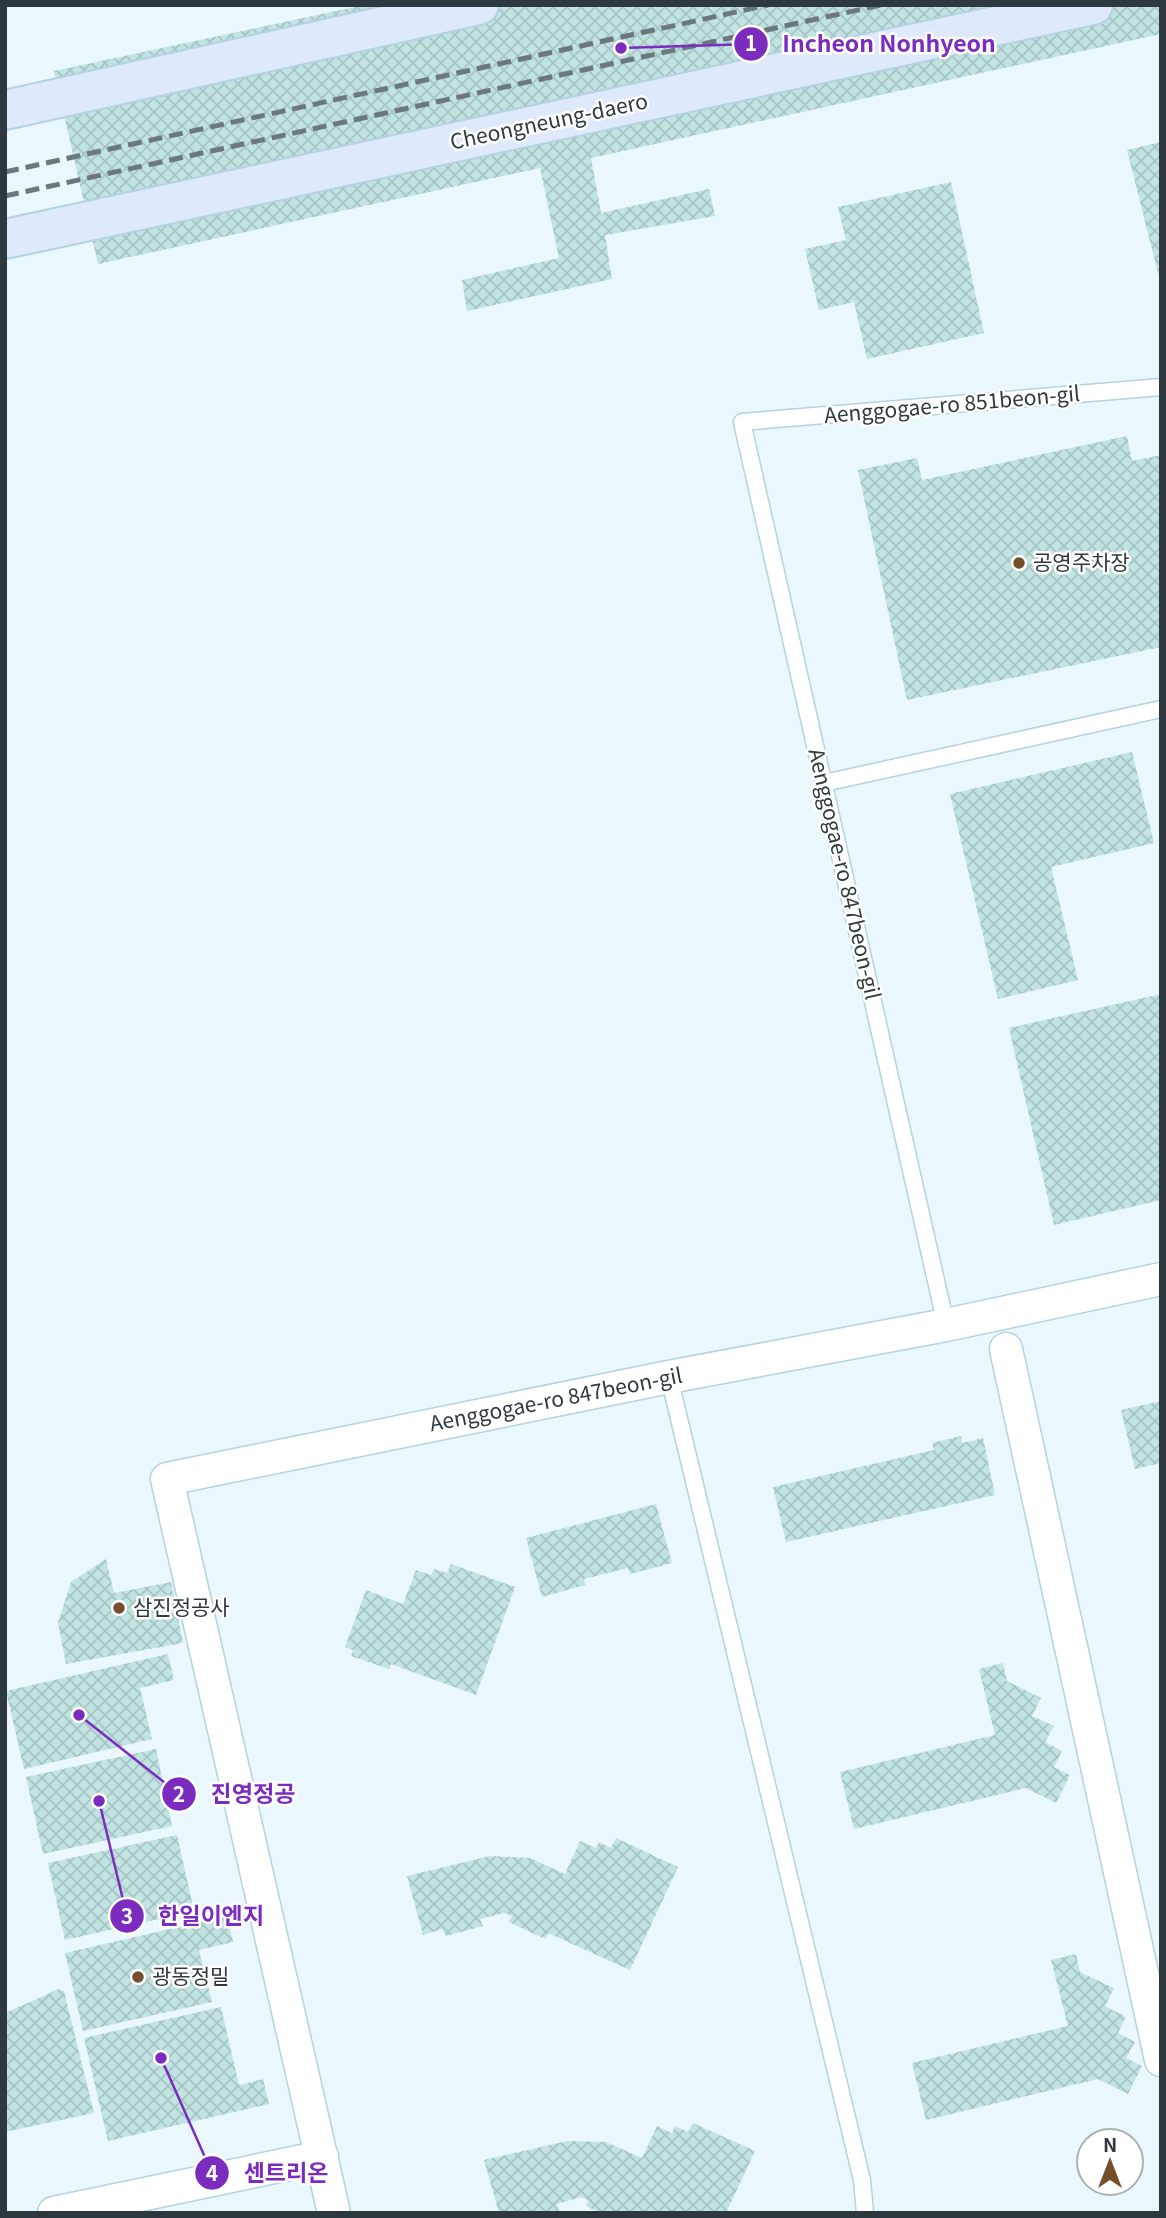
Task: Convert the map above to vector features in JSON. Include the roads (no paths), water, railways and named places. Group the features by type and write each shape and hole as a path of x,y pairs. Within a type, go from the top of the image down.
{"main road":[{"path":"5,110 479,5"},
{"name":"Cheongneung-daero","path":"5,239 1093,5"}],"street":[{"name":"Aenggogae-ro 847beon-gil","path":"322,2157 167,1479 669,1377 946,1325 1161,1279"},
{"path":"1006,1349 1161,2060"},
{"path":"54,2213 322,2157 334,2213"}],"lane":[{"name":"Aenggogae-ro 851beon-gil","path":"742,422 1161,387"},
{"name":"Aenggogae-ro 847beon-gil","path":"742,422 946,1325"},
{"path":"824,783 1161,709"},
{"path":"669,1377 862,2180 865,2213"}],"railway":[{"path":"5,172 768,5"},
{"path":"5,196 881,5"}],"place":[{"name":"Incheon Nonhyeon","path":"621,48"},
{"name":"공영주차장","path":"1019,563"},
{"name":"삼진정공사","path":"119,1608"},
{"name":"진영정공","path":"79,1715"},
{"name":"한일이엔지","path":"99,1801"},
{"name":"광동정밀","path":"138,1977"},
{"name":"센트리온","path":"161,2058"}]}
